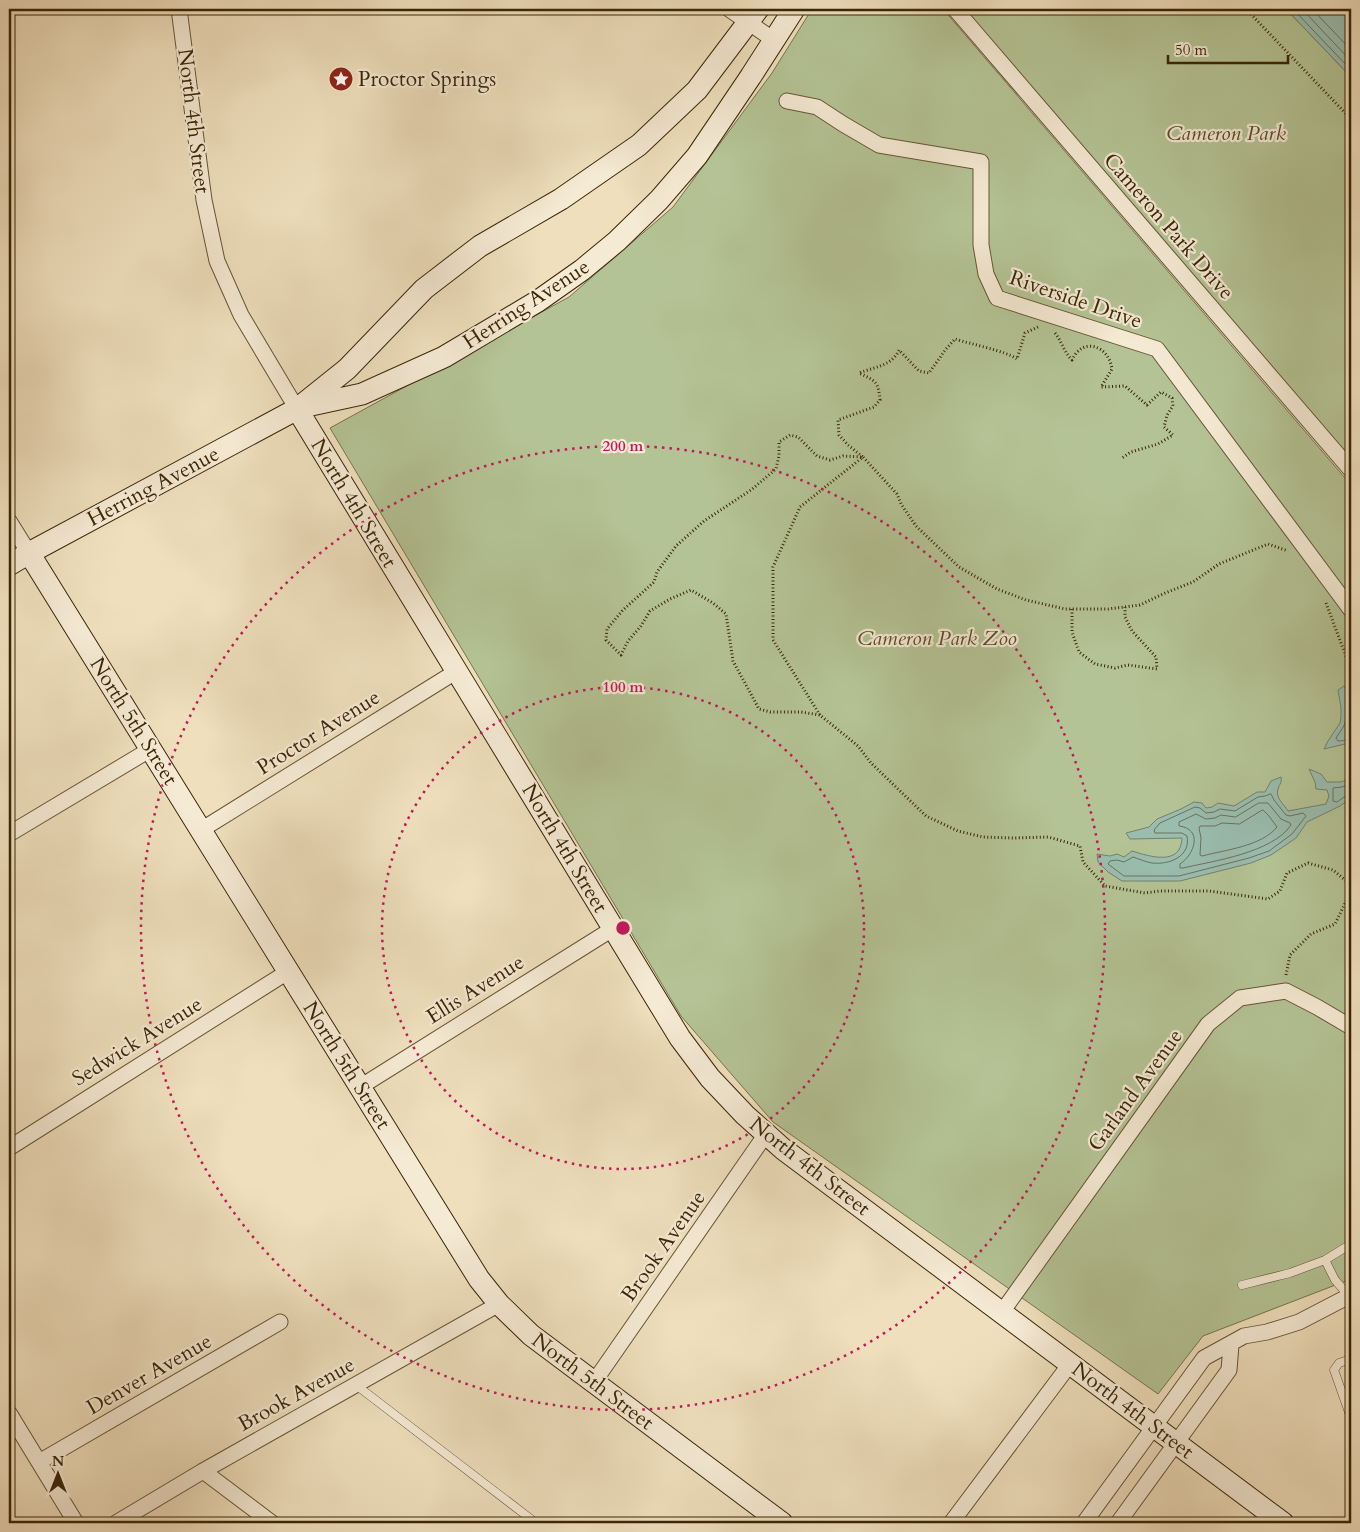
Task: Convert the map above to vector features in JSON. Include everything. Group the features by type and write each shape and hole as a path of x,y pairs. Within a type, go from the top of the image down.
{"main road":[{"name":"Herring Avenue","path":"297,409 362,394 444,357 538,301 582,270 659,200 697,156 794,9"},
{"name":"Herring Avenue","path":"9,565 297,409 347,369 424,289 480,246 561,199 639,145 697,90 753,16"},
{"name":"North 4th Street","path":"297,409 680,1038 710,1078 745,1115 783,1148 1283,1523"},
{"name":"North 5th Street","path":"29,553 479,1279 499,1304 531,1335 782,1523"}],"street":[{"name":"North 4th Street","path":"180,9 204,200 218,261 241,315 297,409"},
{"path":"729,9 753,16 774,40"},
{"name":"Cameron Park Drive","path":"955,9 1351,470"},
{"name":"Riverside Drive","path":"787,100 817,107 879,145 981,162 981,245 986,274 997,298 1157,349 1351,610"},
{"name":"North 5th Street","path":"9,521 29,553"},
{"name":"Proctor Avenue","path":"201,830 457,671"},
{"path":"9,834 151,749"},
{"name":"Ellis Avenue","path":"360,1086 614,928"},
{"name":"Sedwick Avenue","path":"9,1148 289,971"},
{"name":"Garland Avenue","path":"1002,1312 1208,1024 1240,998 1286,991 1351,1027"},
{"name":"Brook Avenue","path":"594,1382 766,1134"},
{"path":"1084,1523 1204,1358 1244,1336 1267,1332 1299,1322 1350,1296"},
{"name":"Brook Avenue","path":"116,1523 203,1471 499,1304"},
{"name":"Denver Avenue","path":"39,1462 280,1322"},
{"path":"1118,1523 1229,1370 1230,1345"},
{"path":"951,1523 1070,1364"},
{"path":"9,1413 76,1523"},
{"path":"203,1471 272,1523"}],"lane":[{"path":"1242,1285 1290,1273 1325,1260 1351,1244"},
{"path":"1325,1260 1335,1280 1350,1296"},
{"path":"1351,1359 1339,1363 1334,1370 1351,1418"},
{"path":"356,1385 536,1523"}],"path":[{"path":"1246,9 1351,119"},
{"path":"1045,327 1036,327 1025,333 1017,359 1014,356 955,339 928,373 919,372 899,350 897,355 888,364 859,373 874,380 879,389 880,400 874,407 838,420 839,435 863,457 897,494 904,509 916,526 959,567 997,589 1026,600 1065,609 1108,609 1140,605 1194,582 1219,564 1268,544 1293,553"},
{"path":"1051,331 1056,334 1065,353 1072,360 1074,355 1086,346 1094,346 1106,353 1111,360 1112,369 1102,387 1125,386 1148,405 1160,392 1172,398 1173,406 1167,415 1164,427 1173,434 1158,444 1131,452 1122,458"},
{"path":"820,715 801,712 770,712 760,709 733,661 726,614 714,603 691,590 670,599 650,611 641,626 628,641 621,655 606,640 607,629 623,610 654,582 657,572 676,546 704,521 751,490 776,469 779,456 779,442 790,434 798,437 817,456 830,460 843,456 863,457"},
{"path":"863,457 800,507 773,567 773,640 820,715 858,746 871,763 926,816 958,831 983,837 1048,837 1080,846 1083,862 1105,886 1145,893 1160,891 1210,892 1268,899 1280,891 1287,873 1308,863 1333,870 1351,885"},
{"path":"1325,602 1351,668"},
{"path":"1072,609 1072,632 1079,652 1095,664 1115,668 1128,665 1157,670 1156,657 1132,632 1125,617 1125,607"},
{"path":"1286,975 1290,955 1311,934 1335,924 1351,891"}],"green space":[{"name":"Cameron Park Zoo","path":"812,9 943,9 1351,485 1351,1279 1203,1336 1158,1394 773,1122 681,1016 330,428 569,297 673,207 772,73"},
{"name":"Cameron Park","path":"955,9 1286,9 1351,77 1351,463"}],"water":[{"path":"1286,9 1351,9 1351,77"},
{"path":"1344,686 1350,697 1351,745 1345,744 1324,749 1340,723 1341,708 1338,690"},
{"path":"1309,769 1321,774 1327,782 1341,782 1351,778 1351,798 1340,806 1307,822 1296,838 1271,855 1251,863 1180,881 1122,881 1108,872 1098,862 1097,854 1110,856 1117,854 1124,857 1132,851 1156,857 1171,856 1180,847 1182,838 1130,839 1126,833 1149,827 1157,819 1194,802 1202,803 1206,808 1218,803 1234,806 1257,792 1265,792 1271,781 1281,777 1277,792 1280,801 1288,811 1326,804 1329,796 1327,790 1316,789"}],"place":[{"name":"Proctor Springs","path":"341,79"}]}
